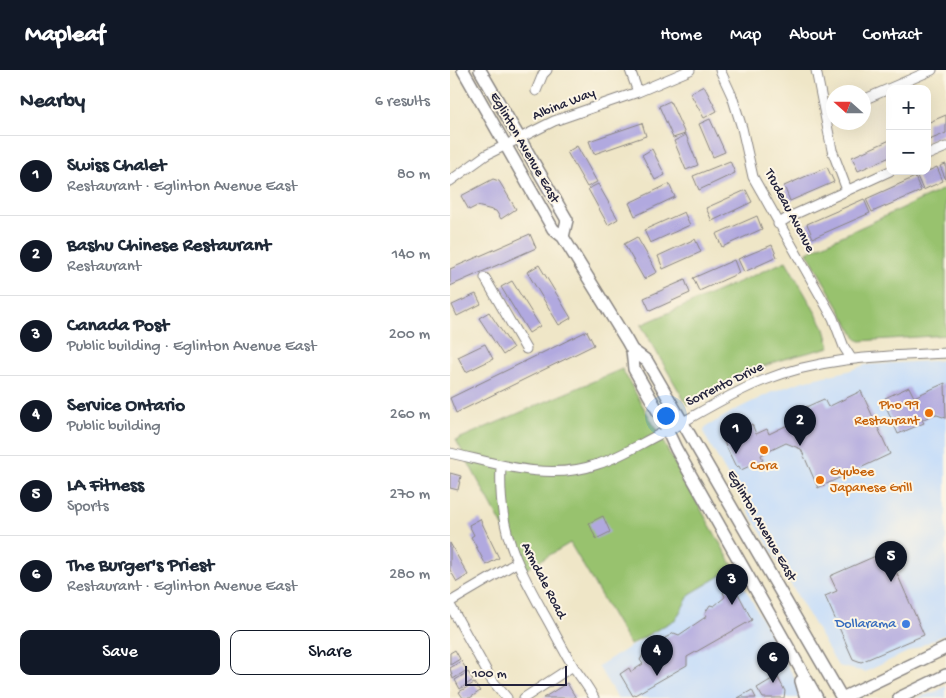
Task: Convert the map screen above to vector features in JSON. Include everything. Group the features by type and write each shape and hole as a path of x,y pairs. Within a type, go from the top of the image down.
{"main road":[{"name":"Eglinton Avenue East","path":"463,70 553,229 564,237 632,350 648,361 842,698"},
{"name":"Eglinton Avenue East","path":"480,70 566,220 564,237"},
{"name":"Eglinton Avenue East","path":"632,350 634,369 664,432 817,698"},
{"path":"842,698 946,648"},
{"path":"790,652 791,663 803,684 806,698"},
{"path":"899,698 946,675"}],"street":[{"path":"536,90 543,74 547,70"},
{"path":"630,70 638,92"},
{"name":"Albina Way","path":"450,181 475,161 566,115 638,92 690,70"},
{"name":"Trudeau Avenue","path":"720,70 732,96 742,128 753,177 778,224 834,318 844,347 851,358"},
{"path":"816,70 826,101"},
{"path":"871,97 932,70"},
{"path":"831,130 832,150 847,190"},
{"path":"931,153 946,146"},
{"path":"778,224 886,173"},
{"path":"485,278 526,349"},
{"name":"Sorrento Drive","path":"450,452 501,466 534,471 563,472 597,465 664,432 740,390 770,377 814,364 851,358 946,353"},
{"name":"Armdale Road","path":"501,466 500,492 503,519 508,541 516,562 573,666 594,698"},
{"path":"507,698 491,679 450,603 516,562"},
{"path":"524,698 573,666"}],"shaded area":[{"path":"946,360 946,634 865,672 838,666 705,436 704,431 706,427 735,410 772,392 803,381 848,371 865,365"},
{"path":"734,568 799,686 800,698 617,698 598,666 676,619 690,594"},
{"path":"946,686 946,698 916,698 937,691"}],"green space":[{"path":"946,188 946,335 860,341 856,338 807,252"},
{"path":"786,261 825,329 830,347 784,359 744,373 687,405 641,325"},
{"path":"622,369 734,568 690,594 676,619 630,645 570,543 526,569 456,440"}],"building":[{"path":"704,86 717,111 704,118 690,93"},
{"path":"670,101 685,134 673,138 659,106"},
{"path":"946,115 946,133 931,139 931,121"},
{"path":"710,119 725,152 713,157 699,124"},
{"path":"642,123 646,136 594,154 589,141"},
{"path":"686,135 698,165 686,170 674,141"},
{"path":"886,142 886,159 858,171 852,157"},
{"path":"577,146 597,182 587,187 567,152"},
{"path":"652,149 665,175 655,180 642,155"},
{"path":"730,161 735,173 699,190 693,176"},
{"path":"946,164 946,180 940,166"},
{"path":"827,167 834,182 790,201 784,186"},
{"path":"937,167 943,181 923,190 917,176 931,175 931,170"},
{"path":"915,177 921,191 872,212 866,199"},
{"path":"493,179 499,181 516,209 501,219 496,211 477,206 469,210 461,196"},
{"path":"598,184 618,219 608,225 588,189"},
{"path":"669,184 675,197 635,216 629,203"},
{"path":"746,190 752,202 712,221 706,208"},
{"path":"864,199 870,213 813,238 807,224"},
{"path":"684,212 690,225 650,243 644,230"},
{"path":"757,216 762,229 722,247 716,234"},
{"path":"530,234 536,248 450,286 450,269"},
{"path":"637,237 657,272 644,279 624,244"},
{"path":"695,239 701,252 663,269 658,256"},
{"path":"772,245 777,257 744,272 738,259"},
{"path":"734,260 739,273 699,291 693,278"},
{"path":"539,265 571,318 559,325 527,272"},
{"path":"685,280 690,293 650,311 644,298"},
{"path":"512,281 540,326 529,333 501,287"},
{"path":"476,294 481,304 457,316 452,305"},
{"path":"489,312 513,348 503,355 479,318"},
{"path":"587,331 594,345 456,413 450,398"},
{"path":"485,344 493,359 466,372 458,357"},
{"path":"945,383 946,418 934,414 922,420 924,423 898,434 884,402 886,401 885,398 909,387 914,397"},
{"path":"861,391 890,454 818,488 801,449 786,443 761,455 763,460 741,470 739,466 736,467 723,440 727,438 724,433 745,423 747,427 752,424 756,434 767,429 769,434 810,414 806,407 824,399 828,407"},
{"path":"450,473 461,476 458,490 450,488"},
{"path":"603,516 610,532 596,539 589,523"},
{"path":"480,519 499,558 486,565 471,537 474,535 469,525"},
{"path":"450,543 468,575 457,582 450,570"},
{"path":"887,551 924,635 861,662 853,659 825,596 837,591 830,576"},
{"path":"734,586 752,620 687,657 687,665 633,696 620,674 629,668 631,672 643,664 640,660 647,648 674,633 679,635 707,616 705,613 710,605 714,606 725,597 723,592"},
{"path":"455,650 460,659 450,665 450,653"},
{"path":"461,661 467,670 453,679 450,668"},
{"path":"468,672 473,680 460,689 455,680"},
{"path":"777,676 785,691 784,698 763,698 757,688"},
{"path":"474,683 480,691 470,698 463,698 459,692"},
{"path":"567,683 576,698 543,698"},
{"path":"752,690 756,698 738,698"}],"place":[{"name":"Pho 99 Restaurant","path":"929,413"},
{"name":"Bashu Chinese Restaurant","path":"800,446"},
{"name":"Cora","path":"764,450"},
{"name":"Swiss Chalet","path":"736,454"},
{"name":"Gyubee Japanese Grill","path":"820,480"},
{"name":"LA Fitness","path":"891,582"},
{"name":"Canada Post","path":"732,605"},
{"name":"Dollarama","path":"906,624"},
{"name":"Service Ontario","path":"657,676"},
{"name":"The Burger's Priest","path":"773,683"}]}
